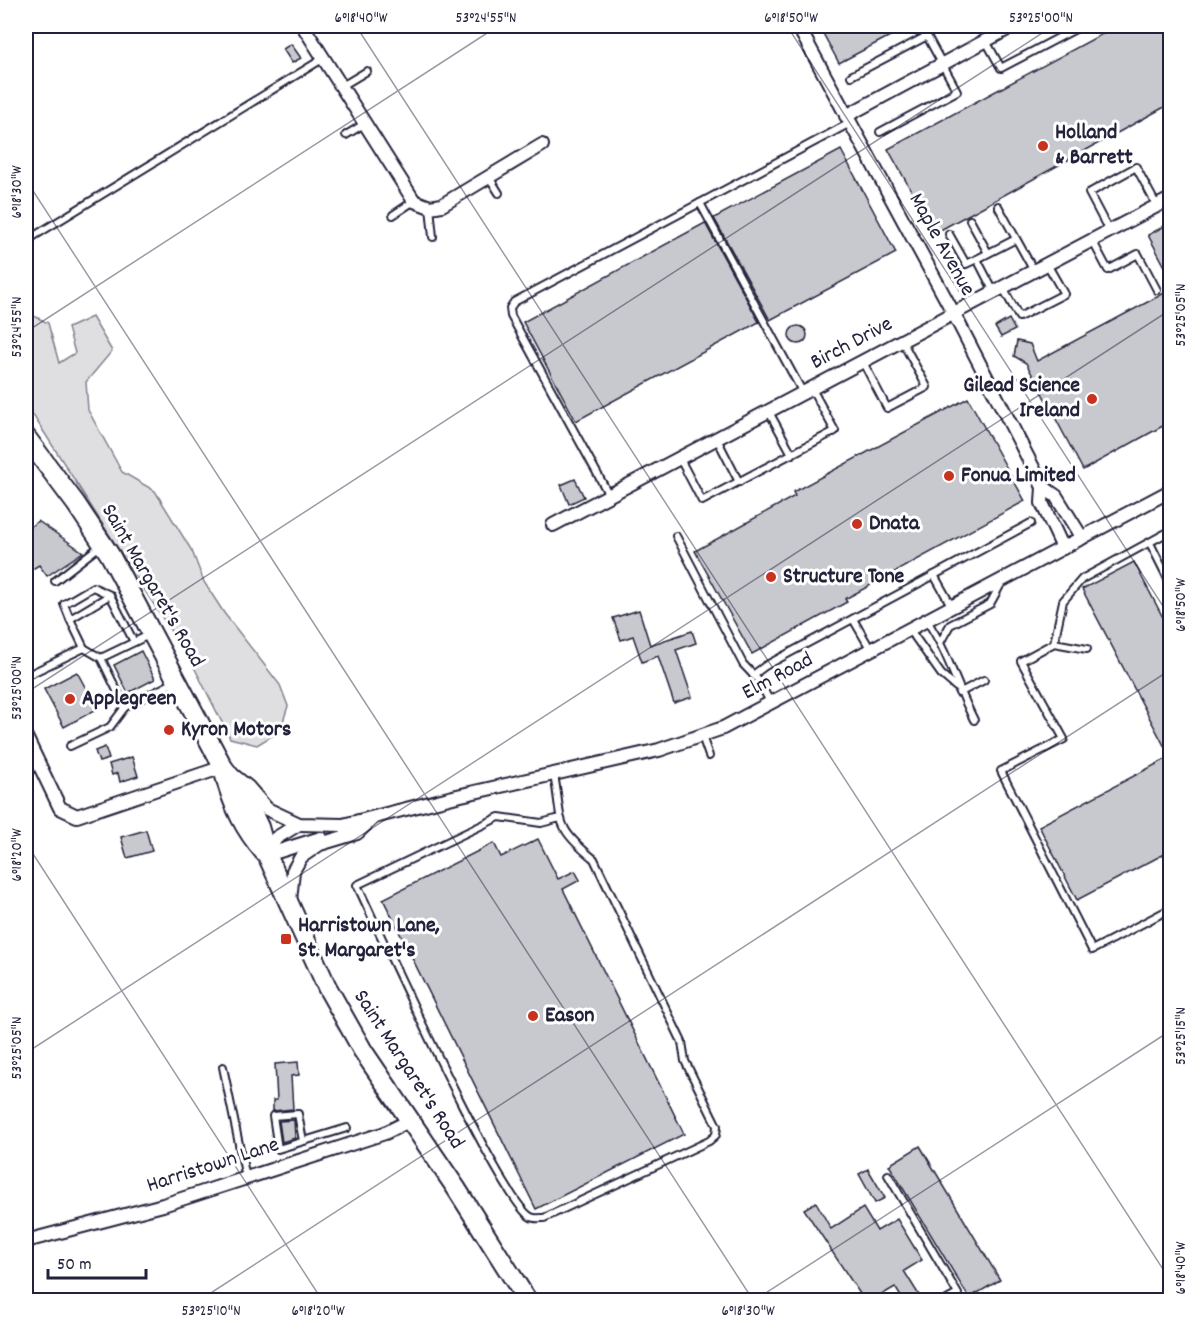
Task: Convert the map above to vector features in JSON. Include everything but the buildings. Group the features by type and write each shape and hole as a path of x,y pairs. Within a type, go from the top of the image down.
{"main road":[{"name":"Saint Margaret's Road","path":"26,437 103,544 153,633 223,767 230,796 242,823 267,855 327,987 363,1051 489,1237 527,1300"}],"street":[{"path":"303,26 414,201 430,207 442,205 542,145"},
{"name":"Maple Avenue","path":"798,26 954,314 1043,487 1056,496 1082,538"},
{"path":"848,119 1013,26"},
{"name":"Birch Drive","path":"553,525 1170,199"},
{"name":"Maple Avenue","path":"1043,487 1042,503 1063,548"},
{"name":"Elm Road","path":"223,767 248,787 267,809 299,824 342,825 457,795 659,750 702,736 771,705 1170,490"},
{"path":"26,737 60,808 77,816 223,767"},
{"name":"Elm Road","path":"290,902 293,871 301,857 320,844 357,833 374,817"},
{"path":"267,855 276,838 299,824"},
{"name":"Elm Road","path":"267,855 325,837 342,825"},
{"name":"Harristown Lane","path":"26,1241 163,1205 385,1133 409,1121"}],"lane":[{"path":"985,41 1001,68 1081,26"},
{"path":"851,76 927,36 957,91 880,132"},
{"path":"26,242 324,58"},
{"path":"341,87 367,71"},
{"path":"609,496 511,316 510,308 514,302 700,203 848,119"},
{"path":"346,135 364,124"},
{"path":"1109,231 1089,193 1136,167 1157,206"},
{"path":"489,177 500,193"},
{"path":"393,215 414,201"},
{"path":"680,459 702,501 835,431 808,391 700,203"},
{"path":"998,206 1034,272"},
{"path":"430,207 433,237"},
{"path":"970,220 988,253"},
{"path":"949,234 966,264 1016,239"},
{"path":"1092,240 1108,270 1138,254 1157,290"},
{"path":"976,259 1019,317 1064,294 1047,264"},
{"path":"863,362 887,408 927,387 902,341"},
{"path":"769,412 792,454"},
{"path":"717,439 739,482"},
{"path":"753,675 853,618 1031,524"},
{"path":"1054,643 1063,601 1082,579 1170,531"},
{"path":"676,536 743,664 753,675 771,705"},
{"path":"1150,543 1170,583"},
{"path":"55,580 103,544"},
{"path":"934,575 952,607"},
{"path":"941,641 950,625 990,604 1003,580"},
{"path":"125,707 101,658 84,648 64,604 93,586 110,595 134,642"},
{"path":"70,619 110,595"},
{"path":"853,618 872,650"},
{"path":"927,621 941,641 958,690 974,720"},
{"path":"910,630 941,674 958,690"},
{"path":"101,658 153,633"},
{"path":"1087,649 1054,643 1021,661 1064,739 1001,771 1092,950 1170,909"},
{"path":"32,673 84,648"},
{"path":"958,690 984,680"},
{"path":"70,746 110,727 125,707 178,681"},
{"path":"702,736 709,756"},
{"path":"554,775 560,818 570,840 594,859 682,1042 685,1061 717,1126 716,1135 709,1141 544,1218 531,1218 490,1160 357,885 499,818 541,823 560,818"},
{"path":"223,1067 246,1178"},
{"path":"303,1142 298,1114 273,1116 278,1149 303,1142 347,1128"},
{"path":"888,1175 958,1294 947,1300"}],"shaded area":[{"path":"26,312 48,323 59,363 75,353 68,328 92,317 112,351 86,382 88,410 122,472 155,491 192,551 204,582 224,613 280,685 288,706 280,731 257,745 230,738 195,669 26,404"}],"place":[{"name":"Holland & Barrett","path":"1043,146"},
{"name":"Gilead Science Ireland","path":"1092,399"},
{"name":"Fonua Limited","path":"949,476"},
{"name":"Dnata","path":"857,524"},
{"name":"Structure Tone","path":"771,577"},
{"name":"Applegreen","path":"70,699"},
{"name":"Kyron Motors","path":"169,730"},
{"name":"Harristown Lane, St. Margaret's","path":"286,939"},
{"name":"Eason","path":"533,1016"}]}
